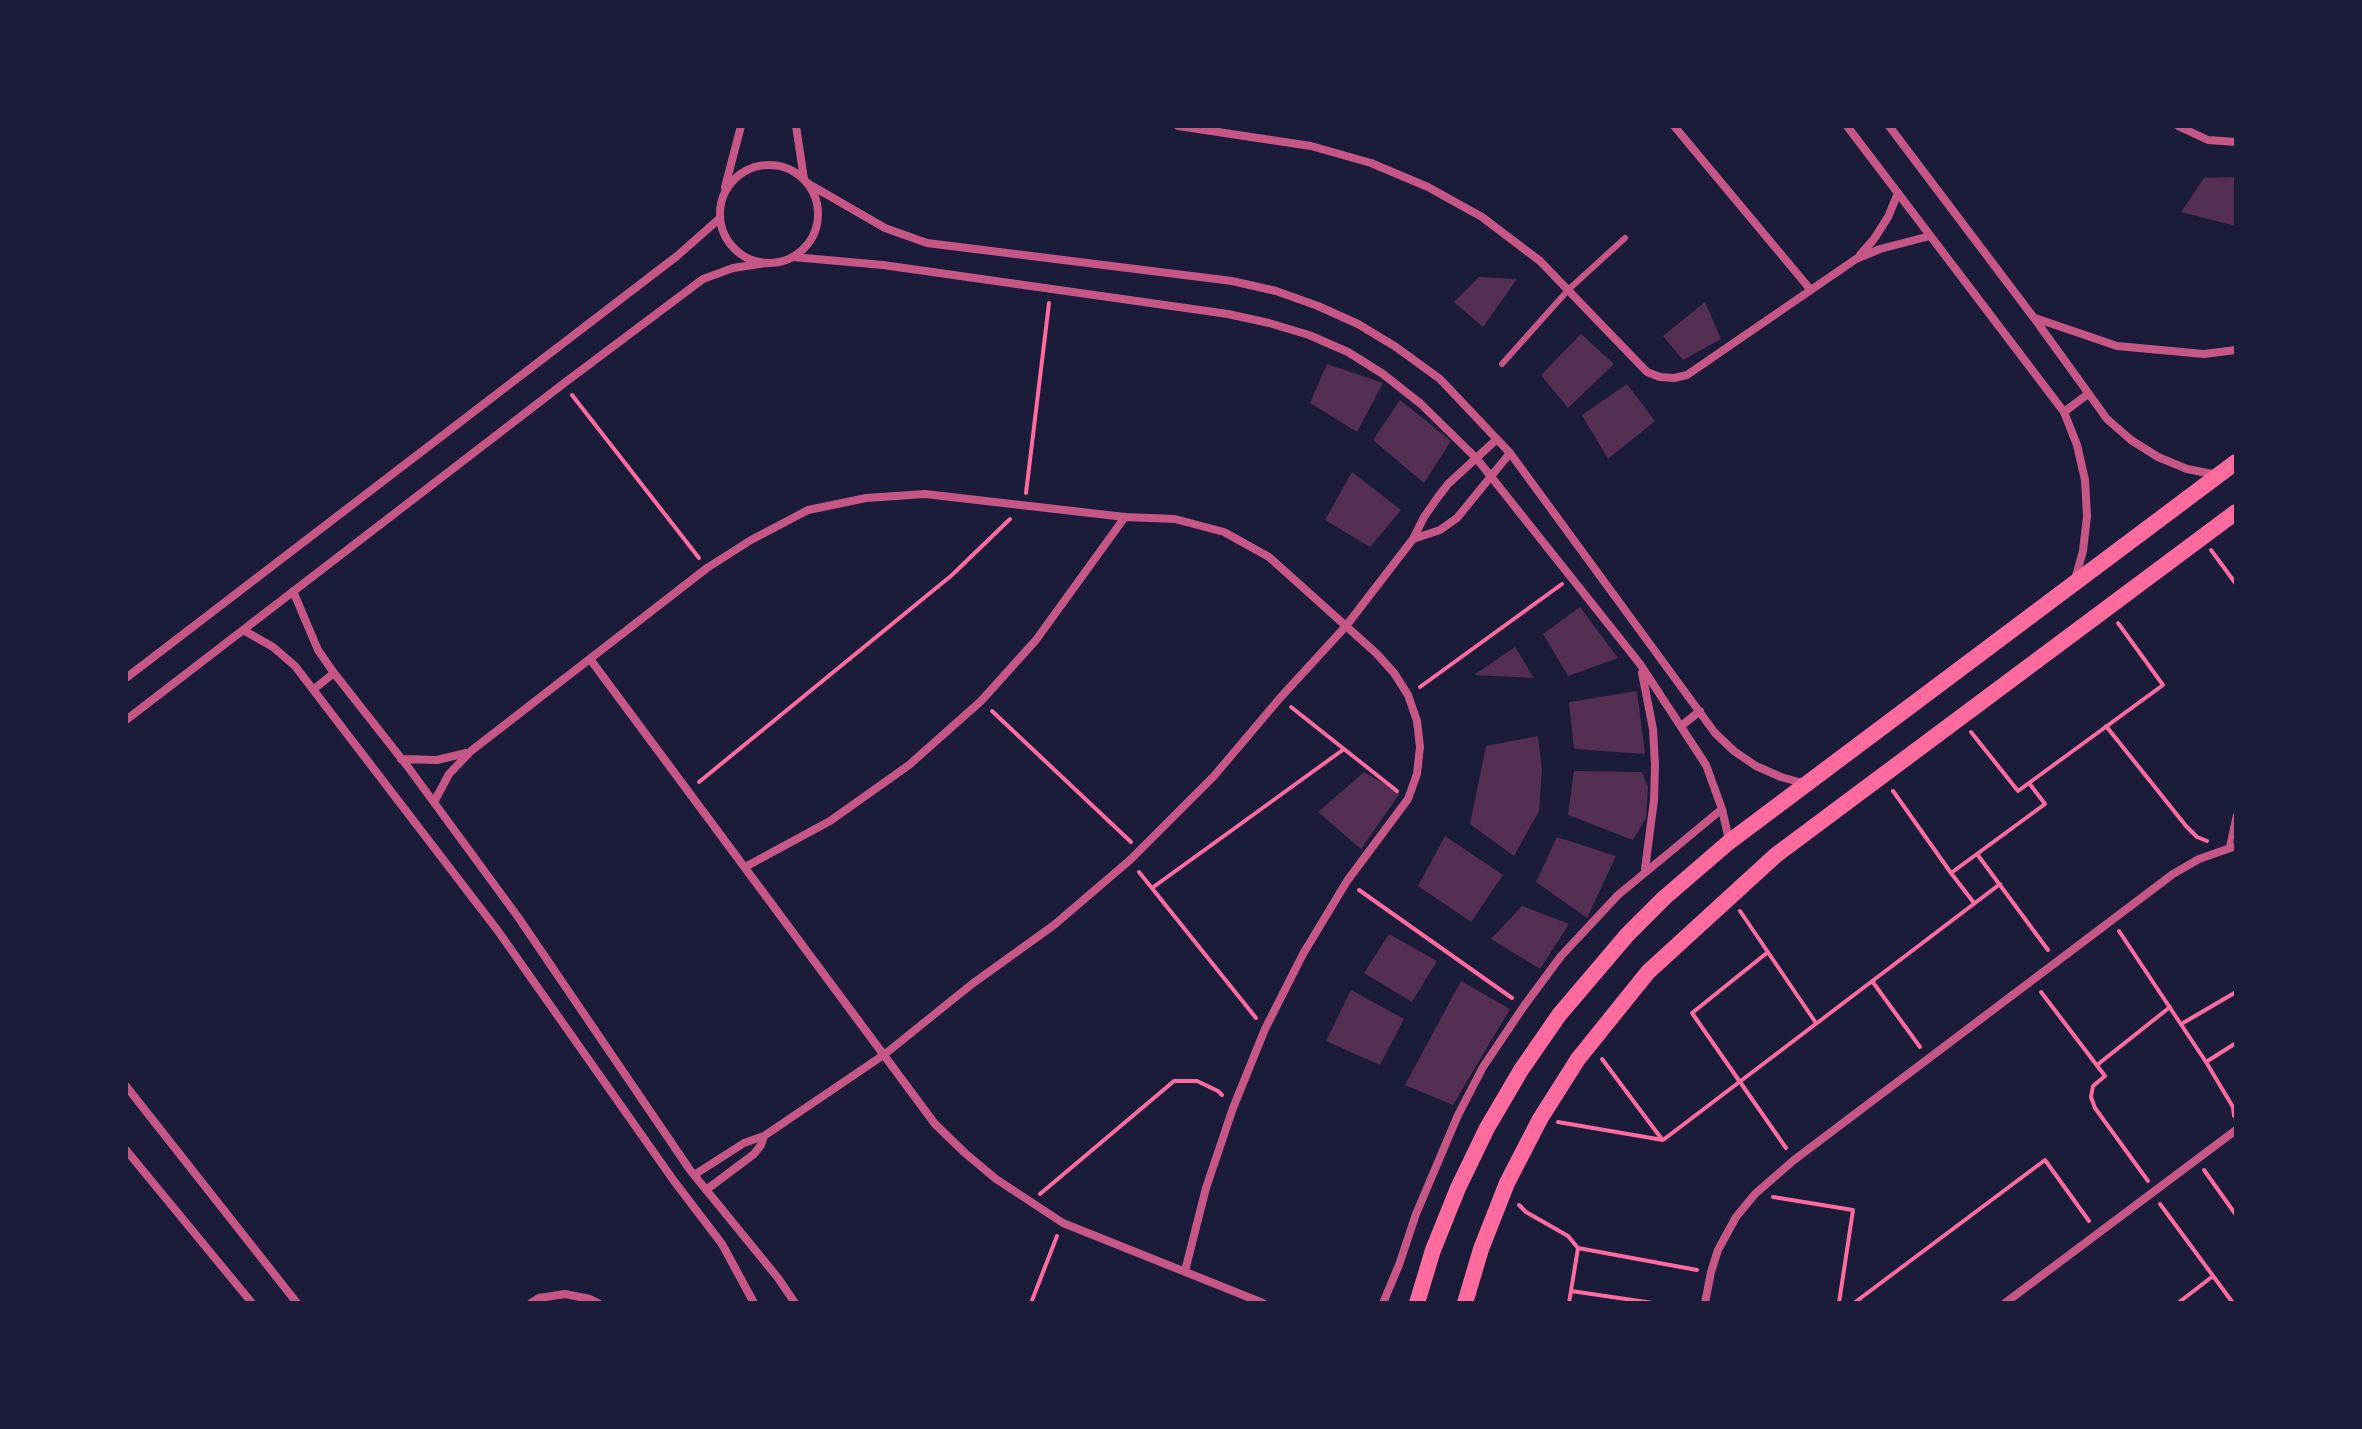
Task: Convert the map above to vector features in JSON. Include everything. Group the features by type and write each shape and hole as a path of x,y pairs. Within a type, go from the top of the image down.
{"main road":[{"path":"1417,1303 1433,1250 1487,1128 1521,1070 1559,1015 1627,935 1664,898 1729,842 2236,462"},
{"path":"1465,1303 1481,1249 1507,1183 1540,1119 1578,1059 1648,972 1776,855 2236,512"}],"street":[{"path":"741,126 719,219 724,236 735,249 749,259 766,263"},
{"path":"126,720 703,279 733,268 780,262 804,248 812,237 818,209 806,181 796,126"},
{"path":"1178,126 1311,146 1371,163 1428,187 1482,217 1540,261 1647,372 1660,377 1687,375 1856,259 1880,249 1930,236"},
{"path":"1674,126 1810,289"},
{"path":"1847,126 2064,412 2077,445 2085,480 2087,516 2083,551 2074,585"},
{"path":"1889,126 2107,419 2131,440 2158,457 2187,469 2218,475"},
{"path":"2178,126 2208,140 2236,142"},
{"path":"723,195 734,179 750,168 769,165 788,168 885,228 927,243 1232,281 1276,291 1358,324 1440,379 1510,453 1715,733 1745,759 1781,777 1807,784"},
{"path":"1856,259 1874,239 1898,193"},
{"path":"126,678 677,256 719,219"},
{"path":"793,257 853,261 1228,314 1309,335 1348,352 1421,404 1477,459 1640,664 1706,765 1722,809 1729,842"},
{"path":"2034,318 2117,346 2204,354 2236,350"},
{"path":"2064,412 2088,394"},
{"path":"694,1175 744,1143 764,1136 885,1054 972,984 1054,925 1140,851 1214,776 1346,626 1413,539 1424,517 1448,484 1497,439"},
{"path":"1413,539 1433,534 1449,525 1510,453"},
{"path":"434,802 449,774 471,751 707,568 808,510 866,498 925,494 1125,517 1175,519 1224,532 1269,557 1394,673 1408,695 1417,721 1420,747 1417,774 1408,799 1347,881 1303,954 1265,1029 1233,1108 1206,1188 1185,1271"},
{"path":"745,867 830,821 909,765 981,701 1036,640 1125,517"},
{"path":"293,591 318,650 334,673 518,917 694,1175 795,1303"},
{"path":"243,630 295,666 498,931 722,1244 754,1303"},
{"path":"590,659 935,1124 996,1179 1063,1223 1263,1303"},
{"path":"1640,664 1653,729 1655,765 1651,835 1645,870"},
{"path":"314,689 334,673"},
{"path":"1681,726 1700,711"},
{"path":"401,759 437,760 471,751"},
{"path":"1383,1303 1458,1115 1483,1067 1524,1006 1589,924 1645,870 1722,809"},
{"path":"1705,1303 1718,1250 1736,1217 1755,1194 1794,1160 2173,874 2199,859 2232,847"},
{"path":"126,1086 297,1303"},
{"path":"2005,1303 2232,1132"},
{"path":"706,1190 754,1154 764,1136"},
{"path":"126,1150 252,1303"},
{"path":"697,1211 714,1200"},
{"path":"531,1303 539,1298 565,1294 598,1303"}],"lane":[{"path":"1502,364 1569,289 1625,238"},
{"path":"2232,847 2236,815"}],"path":[{"path":"688,791 952,575 1025,505 1051,289"},
{"path":"563,384 707,568"},
{"path":"2202,537 2236,584"},
{"path":"1408,695 1570,577"},
{"path":"1960,718 2018,791 2163,685 2107,608"},
{"path":"1280,698 1408,799"},
{"path":"981,701 1140,851"},
{"path":"2106,726 2197,837 2232,847"},
{"path":"1152,888 1344,749"},
{"path":"1882,776 1974,904"},
{"path":"1951,873 2045,804 2029,783"},
{"path":"1977,854 2056,962"},
{"path":"1130,860 1265,1029"},
{"path":"1347,881 1524,1006"},
{"path":"1540,1119 1663,1140 2000,884"},
{"path":"1730,896 1816,1023"},
{"path":"2111,921 2182,1023 2233,1107 2232,1132"},
{"path":"1768,952 1692,1013 1794,1160"},
{"path":"1872,981 1928,1059"},
{"path":"2032,981 2105,1076 2093,1086 2091,1097 2095,1108 2233,1303"},
{"path":"2182,1023 2236,992"},
{"path":"2097,1065 2170,1006"},
{"path":"2206,1062 2236,1043"},
{"path":"1578,1059 1603,1059 1663,1140"},
{"path":"1029,1203 1174,1081 1197,1081 1218,1091 1233,1108"},
{"path":"2196,1159 2236,1215"},
{"path":"1854,1303 2045,1160 2098,1233"},
{"path":"1507,1183 1512,1196 1526,1212 1568,1236 1578,1248 1711,1272"},
{"path":"1755,1194 1853,1210 1839,1303"},
{"path":"1031,1303 1063,1223"},
{"path":"1569,1303 1578,1248"},
{"path":"2178,1303 2213,1276"},
{"path":"1571,1291 1653,1303"}],"building":[{"path":"2236,177 2236,226 2181,212 2204,178"},
{"path":"1479,277 1517,279 1483,327 1454,302"},
{"path":"1705,302 1721,339 1683,360 1663,336"},
{"path":"1581,334 1614,364 1568,408 1541,375"},
{"path":"1327,364 1383,383 1357,432 1310,403"},
{"path":"1627,384 1655,421 1608,459 1582,415"},
{"path":"1400,400 1451,441 1424,483 1373,440"},
{"path":"1352,472 1401,510 1370,547 1325,520"},
{"path":"1580,607 1618,658 1568,676 1543,634"},
{"path":"1515,647 1534,678 1474,675"},
{"path":"1637,691 1645,754 1574,749 1569,702"},
{"path":"1538,736 1542,770 1539,811 1514,856 1470,824 1486,746"},
{"path":"1574,771 1642,772 1648,787 1646,818 1633,840 1568,815"},
{"path":"1364,772 1400,793 1361,849 1318,812"},
{"path":"1445,836 1503,875 1471,922 1418,886"},
{"path":"1557,837 1616,856 1587,918 1536,882"},
{"path":"1522,906 1569,924 1540,969 1491,939"},
{"path":"1389,934 1437,961 1412,1002 1364,973"},
{"path":"1461,981 1510,1009 1453,1105 1405,1085"},
{"path":"1351,990 1404,1019 1380,1065 1326,1041"}]}
